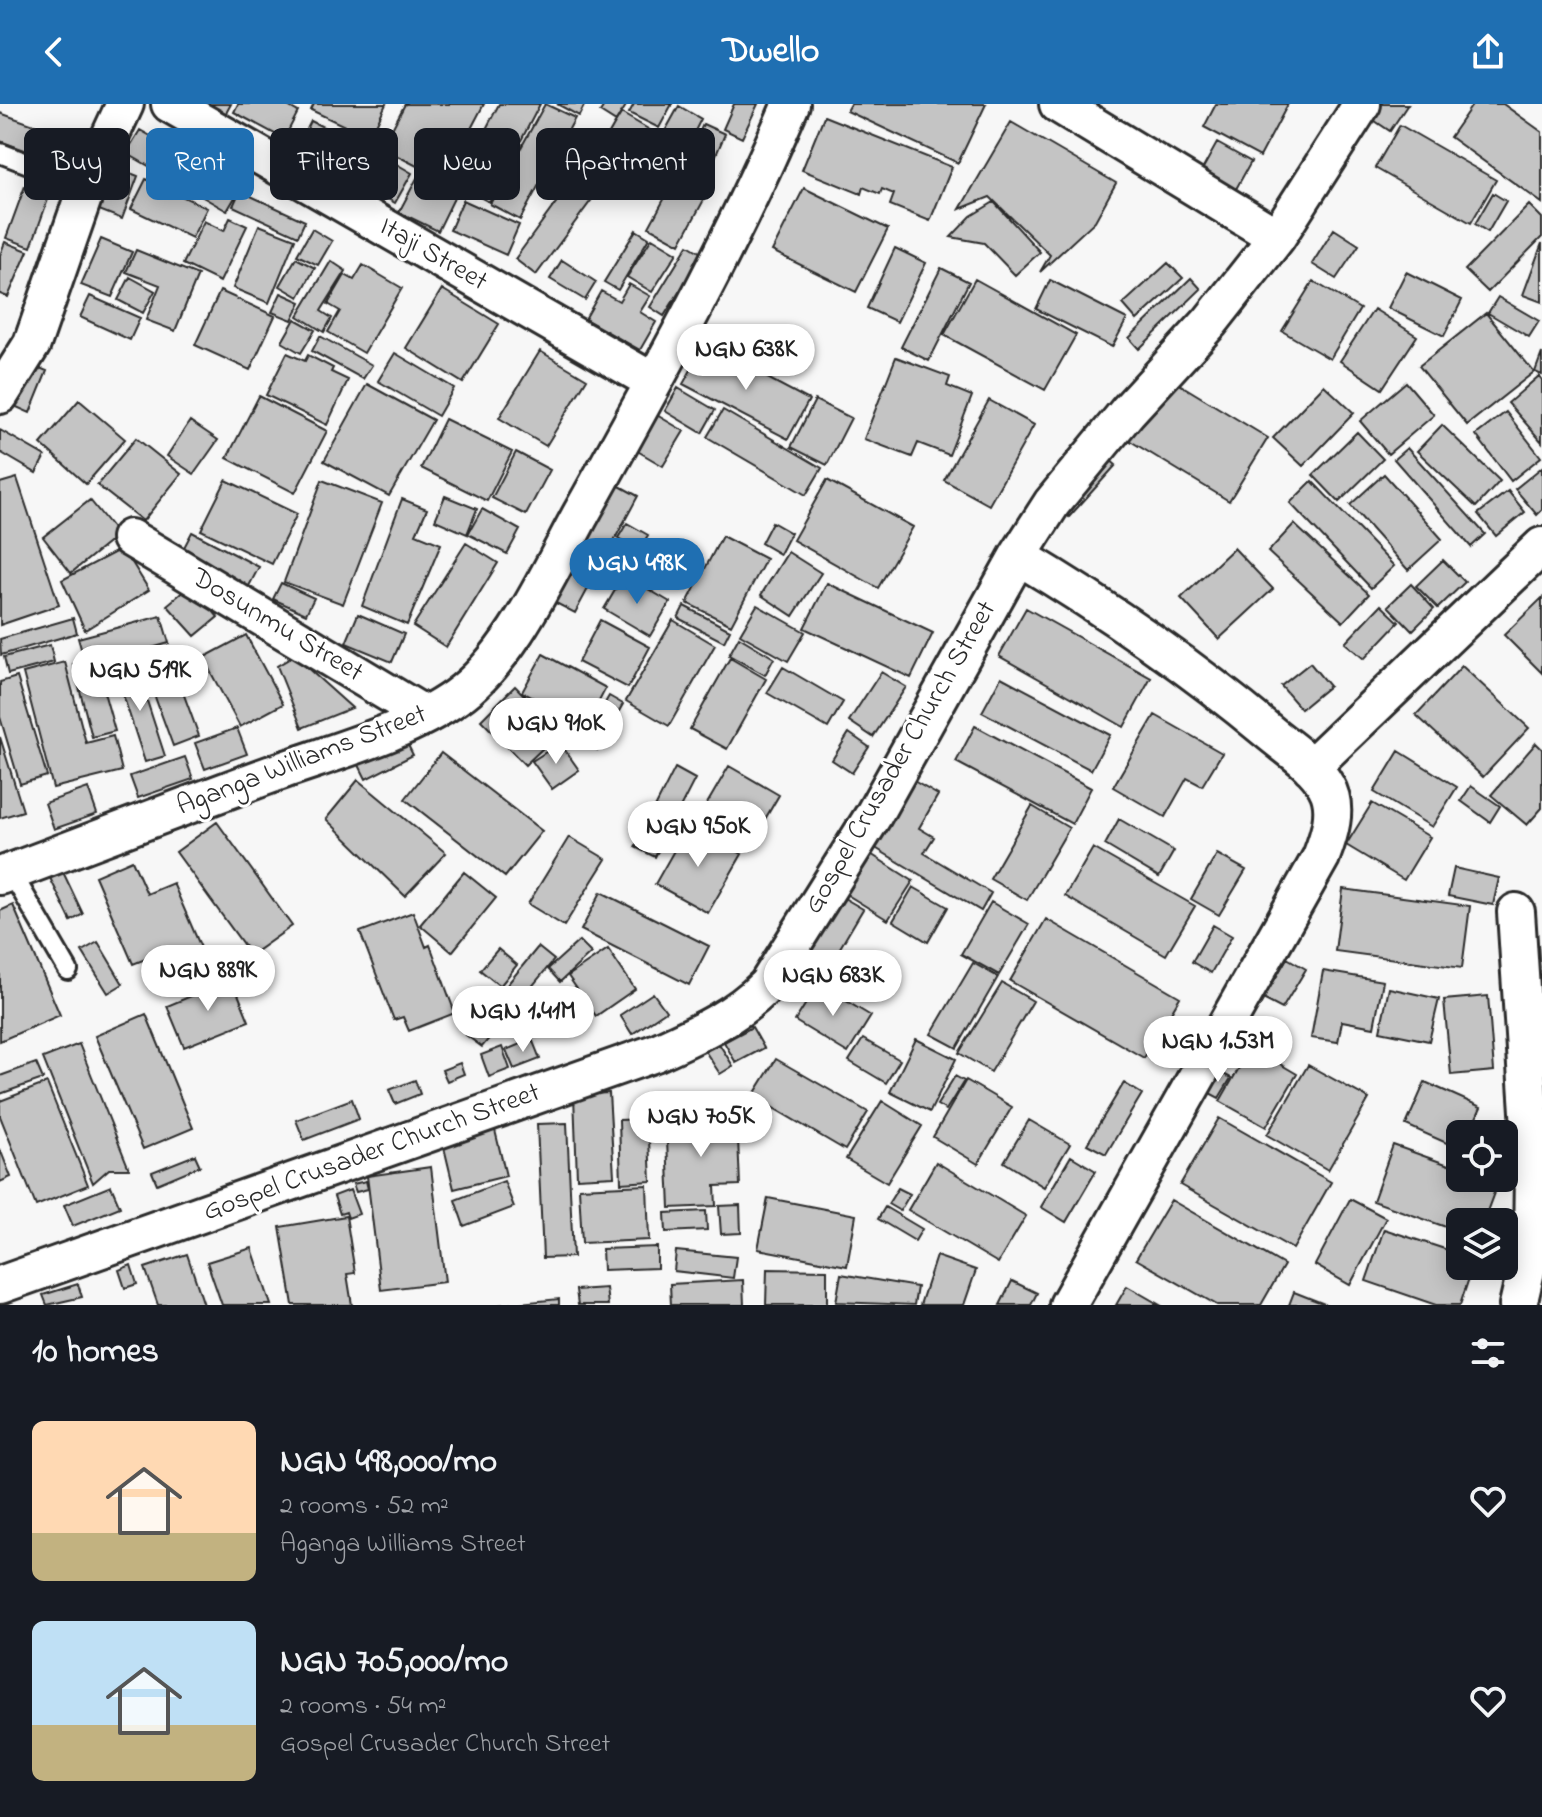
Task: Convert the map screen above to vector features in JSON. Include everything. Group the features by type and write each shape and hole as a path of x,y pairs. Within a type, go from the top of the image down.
{"street":[{"path":"114,128 125,104"},
{"name":"Itaji Street","path":"170,104 654,382"},
{"name":"Aganga Williams Street","path":"6,874 425,715 455,698 484,675 533,599 654,382 763,170 791,104"},
{"path":"1058,104 1277,237"},
{"name":"Gospel Crusader Church Street","path":"0,1285 655,1053 710,1029 746,1006 767,985 873,816 1018,556 1077,471 1210,322 1277,237 1362,104"},
{"path":"0,395 32,344 82,200"},
{"name":"Dosunmu Street","path":"130,538 425,715"},
{"path":"1311,767 1542,546"},
{"path":"1018,556 1127,623 1216,688 1311,767 1328,788 1331,809 1331,830 1321,857 1068,1305"},
{"path":"1516,912 1533,1173 1532,1245 1518,1305"},
{"path":"0,1285 7,1305"}],"lane":[{"path":"0,153 24,162"},
{"path":"6,874 68,970"}],"building":[{"path":"205,104 231,104 225,115"},
{"path":"238,104 284,104 298,112 290,128 270,128 270,131 234,112"},
{"path":"314,104 386,104 375,128 349,128 311,110"},
{"path":"405,104 484,104 471,128 414,128 414,165 398,156 398,128 392,128"},
{"path":"499,104 540,104 520,142 520,128 487,128"},
{"path":"545,104 575,118 570,128 536,128 536,190 520,220 490,204 492,200 520,200 520,149"},
{"path":"557,104 585,104 579,116"},
{"path":"605,104 627,104 616,122 600,112"},
{"path":"634,104 672,104 659,128 629,113"},
{"path":"734,104 758,104 742,138 723,129"},
{"path":"851,104 986,104 958,163 847,111"},
{"path":"1216,104 1288,104 1260,157 1204,127"},
{"path":"1382,104 1408,104 1390,131 1372,119"},
{"path":"1473,104 1503,104 1542,132 1542,203 1450,137"},
{"path":"679,106 701,119 696,128 667,128"},
{"path":"0,113 40,127 24,128 24,150 0,141"},
{"path":"621,113 646,128 612,128"},
{"path":"824,116 952,167 930,221 890,205 894,194 882,189 880,194 863,187 861,194 802,170"},
{"path":"311,121 325,128 308,128"},
{"path":"1011,122 1116,183 1095,221 1040,272 1050,255 990,197 960,209"},
{"path":"1400,125 1496,180 1471,223 1375,168"},
{"path":"715,129 725,134 715,157"},
{"path":"140,130 146,133 146,164 130,155 130,146"},
{"path":"1217,143 1251,162 1236,189 1202,170"},
{"path":"398,165 412,173 398,198"},
{"path":"130,173 138,176 130,198"},
{"path":"146,179 146,200 190,200 207,208 192,238 131,209"},
{"path":"414,184 414,200 453,200 438,231 399,212"},
{"path":"804,188 888,229 856,292 772,251"},
{"path":"24,189 24,200 48,200 31,247 6,238"},
{"path":"1493,193 1506,201 1488,232 1475,224"},
{"path":"254,197 305,221 298,236 233,206 236,200 254,200"},
{"path":"103,200 129,200 122,219 99,210"},
{"path":"208,200 233,200 227,211"},
{"path":"463,200 519,225 506,255 450,230"},
{"path":"558,200 592,200 536,275 515,259"},
{"path":"664,200 704,200 680,244 649,227"},
{"path":"994,202 1040,252 1015,275 984,243 951,237 971,216"},
{"path":"1529,205 1542,218 1542,237 1488,292 1465,270"},
{"path":"230,218 247,226 220,282 183,264 204,221 224,231"},
{"path":"259,225 295,239 269,303 233,288"},
{"path":"312,229 332,241 318,265 297,255"},
{"path":"1334,229 1359,245 1336,279 1312,264"},
{"path":"636,230 649,238 618,290 604,282"},
{"path":"652,238 677,253 652,292 627,277"},
{"path":"101,239 132,252 112,297 81,285"},
{"path":"5,242 28,251 8,297 0,294 0,255"},
{"path":"1542,243 1542,302 1523,295"},
{"path":"688,245 703,254 664,316 650,307"},
{"path":"895,248 926,263 897,322 867,308"},
{"path":"136,250 198,275 175,331 146,320 160,285 126,272"},
{"path":"296,258 315,268 299,297 280,286"},
{"path":"562,260 596,282 585,300 550,279"},
{"path":"331,261 346,271 321,311 332,318 324,332 298,316"},
{"path":"1168,263 1183,278 1137,320 1123,304"},
{"path":"363,265 402,288 364,353 328,332 340,311 328,304 345,275 354,280"},
{"path":"941,268 969,282 929,361 901,347"},
{"path":"1406,272 1462,300 1444,336 1388,308"},
{"path":"130,277 155,291 143,313 118,300"},
{"path":"1191,278 1201,289 1139,349 1129,338"},
{"path":"975,279 1076,335 1045,390 944,335"},
{"path":"1050,280 1127,319 1112,347 1036,309"},
{"path":"1313,281 1360,309 1330,359 1282,331"},
{"path":"629,284 650,296 640,312 656,322 640,350 585,319 601,291 619,301"},
{"path":"442,289 499,324 463,383 406,348"},
{"path":"220,291 275,316 250,370 195,345"},
{"path":"281,293 301,302 292,320 272,312"},
{"path":"90,296 140,318 130,340 80,317"},
{"path":"1498,297 1539,321 1529,337 1488,313"},
{"path":"1374,309 1417,336 1382,389 1340,361"},
{"path":"1486,313 1534,372 1467,425 1419,366"},
{"path":"295,319 315,330 301,353 282,342"},
{"path":"320,336 372,365 363,379 312,351"},
{"path":"705,345 809,400 788,439 683,384"},
{"path":"540,351 587,379 546,446 499,418"},
{"path":"287,353 305,361 308,355 348,380 327,425 266,395"},
{"path":"395,353 454,388 438,416 378,381"},
{"path":"1542,353 1542,375 1535,372"},
{"path":"896,357 950,377 947,386 972,396 949,455 918,443 912,457 864,439"},
{"path":"30,364 47,371 30,413 12,405"},
{"path":"1166,376 1268,438 1229,501 1127,439"},
{"path":"1539,376 1542,380 1542,442 1508,403"},
{"path":"1406,382 1434,415 1388,454 1360,421"},
{"path":"367,384 433,420 389,496 324,461"},
{"path":"1324,385 1354,413 1303,466 1273,438"},
{"path":"678,388 715,410 702,433 665,411"},
{"path":"259,396 327,431 295,493 227,458"},
{"path":"79,400 125,439 86,484 41,444"},
{"path":"815,400 851,418 827,465 791,447"},
{"path":"989,400 1034,425 989,505 944,480"},
{"path":"723,410 822,468 806,495 707,437"},
{"path":"1506,412 1541,457 1511,481 1476,435"},
{"path":"655,414 684,431 663,466 634,449"},
{"path":"445,419 512,452 487,501 421,468"},
{"path":"190,421 218,440 194,474 167,456"},
{"path":"1442,425 1500,481 1476,507 1417,451"},
{"path":"0,430 45,456 36,473 0,452"},
{"path":"1357,432 1383,459 1339,502 1313,475"},
{"path":"136,438 181,474 143,521 97,485"},
{"path":"1407,448 1485,534 1471,547 1394,459"},
{"path":"516,452 550,470 526,515 492,498"},
{"path":"1103,454 1116,465 1069,517 1057,506"},
{"path":"1542,467 1542,510 1537,515 1515,489"},
{"path":"1384,474 1442,539 1408,570 1350,505"},
{"path":"17,478 59,605 0,625 0,483"},
{"path":"226,480 297,514 272,564 201,530"},
{"path":"322,480 382,503 343,604 284,582"},
{"path":"827,480 913,527 878,588 793,540"},
{"path":"1312,481 1394,566 1371,588 1290,503"},
{"path":"616,484 638,496 575,613 552,601"},
{"path":"1508,491 1525,512 1496,536 1478,514"},
{"path":"445,496 477,509 467,534 435,520"},
{"path":"402,499 427,509 416,534 441,544 407,625 362,606"},
{"path":"90,500 118,535 71,573 43,537"},
{"path":"482,509 520,530 507,554 468,534"},
{"path":"772,522 791,533 780,554 761,543"},
{"path":"627,523 648,535 639,550 618,538"},
{"path":"1294,524 1369,594 1343,622 1268,552"},
{"path":"192,532 259,567 248,588 181,553"},
{"path":"722,536 766,559 731,625 687,603"},
{"path":"466,543 498,563 446,647 413,626"},
{"path":"123,548 149,590 85,630 62,580"},
{"path":"1234,548 1273,589 1219,639 1181,598"},
{"path":"788,552 821,573 793,616 761,595"},
{"path":"1443,560 1465,582 1438,608 1416,586"},
{"path":"624,575 670,602 650,636 604,609"},
{"path":"281,583 314,598 306,614 273,599"},
{"path":"827,583 933,633 911,678 804,628"},
{"path":"1411,584 1434,609 1412,631 1388,606"},
{"path":"191,585 218,617 195,636 167,605"},
{"path":"1542,598 1542,673 1504,635"},
{"path":"757,605 805,632 788,661 740,634"},
{"path":"1381,605 1399,622 1364,659 1345,643"},
{"path":"684,606 730,630 724,642 678,618"},
{"path":"1026,608 1151,678 1124,727 999,656"},
{"path":"358,614 404,634 392,662 346,643"},
{"path":"161,616 169,643 96,664 115,731 92,737 73,664 85,662 78,638"},
{"path":"73,618 77,633 1,655 0,639"},
{"path":"600,620 650,647 628,688 578,662"},
{"path":"673,620 715,645 669,726 626,701"},
{"path":"246,635 283,704 240,727 203,658"},
{"path":"739,637 774,658 765,675 729,655"},
{"path":"50,645 54,662 8,674 4,657"},
{"path":"543,654 606,688 586,726 522,692"},
{"path":"294,656 352,708 302,728 277,666"},
{"path":"170,657 199,736 173,746 144,667"},
{"path":"730,658 766,679 727,749 690,729"},
{"path":"65,662 86,743 113,736 122,771 53,788 23,673"},
{"path":"1310,663 1329,686 1301,709 1281,686"},
{"path":"135,664 165,756 145,762 115,670"},
{"path":"1462,666 1529,728 1483,777 1416,715"},
{"path":"783,667 843,702 828,728 767,693"},
{"path":"881,672 906,687 873,737 849,721"},
{"path":"17,677 47,776 20,784 0,717 0,682"},
{"path":"1001,677 1110,735 1091,770 982,712"},
{"path":"515,686 560,732 525,765 481,720"},
{"path":"609,696 623,704 597,750 583,741"},
{"path":"1155,715 1222,753 1202,786 1187,778 1165,817 1113,787"},
{"path":"975,726 1091,788 1072,824 956,762"},
{"path":"237,728 247,754 205,769 195,743"},
{"path":"402,733 413,755 366,779 355,757"},
{"path":"849,733 869,747 852,773 832,760"},
{"path":"0,737 23,811 0,818"},
{"path":"560,743 579,770 552,789 532,761"},
{"path":"1536,743 1542,749 1542,808 1527,825 1491,795"},
{"path":"1399,751 1457,787 1432,827 1374,792"},
{"path":"441,753 542,831 505,877 405,799"},
{"path":"185,757 193,779 138,798 130,776"},
{"path":"729,766 779,795 747,850 697,821"},
{"path":"675,768 695,779 655,857 635,847"},
{"path":"358,780 446,853 405,896 326,819"},
{"path":"912,780 938,795 919,828 934,837 924,853 991,893 981,911 872,846"},
{"path":"1471,786 1500,806 1490,822 1461,801"},
{"path":"88,788 97,814 54,829 45,803"},
{"path":"1372,803 1430,837 1404,880 1346,845"},
{"path":"1032,806 1069,828 1027,900 990,879"},
{"path":"1119,819 1174,851 1159,877 1105,845"},
{"path":"217,822 292,926 251,955 176,852"},
{"path":"689,824 742,854 708,913 655,884"},
{"path":"569,837 606,859 564,926 528,904"},
{"path":"1093,848 1195,906 1166,955 1065,896"},
{"path":"866,851 913,881 888,920 841,891"},
{"path":"1217,854 1246,870 1219,915 1191,899"},
{"path":"132,860 147,894 173,883 205,957 157,978 148,958 133,964 95,876"},
{"path":"1454,868 1499,878 1493,905 1448,896"},
{"path":"63,872 83,914 71,921 50,878"},
{"path":"464,872 496,898 452,952 420,925"},
{"path":"913,887 948,907 928,942 893,921"},
{"path":"1343,889 1470,906 1462,968 1335,951"},
{"path":"601,892 709,946 689,985 581,930"},
{"path":"837,894 863,909 831,963 806,948"},
{"path":"991,902 1029,924 999,975 961,954"},
{"path":"13,905 60,1015 0,1041 0,911"},
{"path":"413,912 426,947 430,945 455,1013 409,1031 403,1017 394,1020 360,932"},
{"path":"1046,919 1180,997 1144,1058 1010,981"},
{"path":"1213,925 1232,936 1211,973 1192,962"},
{"path":"579,941 591,953 560,982 548,969"},
{"path":"98,942 123,984 108,993 82,951"},
{"path":"538,947 554,960 482,1047 466,1035"},
{"path":"498,949 517,965 500,986 480,970"},
{"path":"608,949 635,989 596,1016 568,976"},
{"path":"1287,958 1306,969 1282,1009 1263,999"},
{"path":"973,963 998,977 957,1048 931,1034"},
{"path":"1323,971 1383,981 1374,1027 1342,1021 1338,1042 1311,1038"},
{"path":"232,979 249,1021 184,1047 167,1006"},
{"path":"1002,983 1033,1001 991,1072 959,1053"},
{"path":"818,984 871,1016 848,1053 795,1021"},
{"path":"1389,988 1439,999 1429,1041 1380,1031"},
{"path":"653,993 666,1011 632,1034 620,1015"},
{"path":"1488,996 1494,1071 1451,1075 1444,1000"},
{"path":"146,1014 193,1128 143,1149 95,1036"},
{"path":"752,1027 764,1048 736,1063 724,1042"},
{"path":"532,1039 540,1059 514,1069 506,1050"},
{"path":"863,1039 900,1060 886,1083 849,1061"},
{"path":"916,1039 956,1059 930,1112 890,1092"},
{"path":"718,1042 733,1066 720,1074 705,1051"},
{"path":"79,1044 129,1169 109,1169 93,1183 43,1058"},
{"path":"502,1047 510,1069 489,1077 481,1055"},
{"path":"1251,1047 1297,1074 1266,1127 1220,1101"},
{"path":"776,1059 868,1112 845,1150 753,1096"},
{"path":"36,1063 43,1079 0,1094 0,1076"},
{"path":"460,1063 464,1074 447,1081 442,1070"},
{"path":"1308,1065 1369,1099 1328,1170 1267,1135"},
{"path":"1216,1070 1231,1078 1219,1098 1204,1090"},
{"path":"955,1076 964,1081 946,1110 937,1105"},
{"path":"415,1080 420,1094 395,1104 389,1090"},
{"path":"966,1080 1012,1107 978,1164 933,1137"},
{"path":"1425,1082 1481,1107 1475,1120 1446,1120 1446,1143 1406,1125"},
{"path":"47,1083 88,1185 36,1206 0,1116 0,1101"},
{"path":"1124,1083 1142,1094 1106,1154 1087,1144"},
{"path":"609,1093 614,1176 577,1178 574,1095"},
{"path":"352,1099 359,1119 304,1140 296,1120"},
{"path":"882,1101 922,1126 887,1183 846,1159"},
{"path":"737,1115 740,1185 715,1186 716,1206 670,1208 666,1118"},
{"path":"1219,1118 1331,1182 1293,1249 1180,1185"},
{"path":"648,1119 651,1181 621,1183 619,1120"},
{"path":"1029,1120 1070,1144 1044,1187 1004,1162"},
{"path":"567,1123 573,1257 543,1258 537,1124"},
{"path":"494,1126 506,1176 454,1189 442,1139"},
{"path":"1393,1145 1446,1164 1446,1192 1494,1192 1488,1208 1446,1208 1446,1227 1373,1201"},
{"path":"0,1149 11,1177 0,1182"},
{"path":"195,1155 200,1166 157,1184 152,1172"},
{"path":"1071,1156 1096,1171 1066,1222 1041,1207"},
{"path":"936,1162 1026,1216 998,1263 908,1210"},
{"path":"431,1167 445,1282 381,1290 367,1176"},
{"path":"366,1181 368,1189 356,1192 353,1184"},
{"path":"504,1181 514,1207 464,1226 455,1200"},
{"path":"647,1185 649,1240 582,1243 579,1188"},
{"path":"111,1186 120,1207 73,1226 64,1205"},
{"path":"898,1188 910,1194 900,1211 888,1204"},
{"path":"350,1190 359,1214 348,1218 346,1212 340,1214 334,1196"},
{"path":"768,1198 856,1215 847,1266 758,1249"},
{"path":"1350,1199 1386,1218 1350,1285 1315,1265"},
{"path":"1171,1200 1284,1265 1261,1305 1217,1305 1136,1259"},
{"path":"740,1205 741,1233 721,1234 719,1206"},
{"path":"885,1207 922,1229 915,1241 878,1219"},
{"path":"706,1211 707,1230 666,1232 665,1213"},
{"path":"346,1216 355,1273 347,1274 352,1305 293,1305 280,1227"},
{"path":"1384,1229 1446,1249 1446,1280 1468,1280 1460,1305 1436,1305 1366,1281"},
{"path":"657,1247 657,1268 603,1270 602,1249"},
{"path":"252,1248 271,1305 222,1305 207,1262"},
{"path":"676,1251 736,1257 733,1278 674,1271"},
{"path":"187,1254 204,1305 158,1305 145,1268"},
{"path":"936,1256 976,1270 964,1305 920,1305"},
{"path":"131,1265 137,1284 125,1288 119,1270"},
{"path":"767,1269 827,1270 827,1305 766,1305"},
{"path":"841,1274 917,1287 914,1305 836,1302"},
{"path":"743,1280 744,1305 671,1305 670,1284"},
{"path":"1012,1281 1037,1293 1031,1305 1000,1305"},
{"path":"78,1284 82,1297 47,1305 43,1295"},
{"path":"1127,1286 1160,1305 1116,1305"},
{"path":"606,1288 608,1305 578,1305 576,1290"},
{"path":"1294,1292 1327,1305 1289,1305"},
{"path":"559,1299 559,1305 498,1305"}]}
